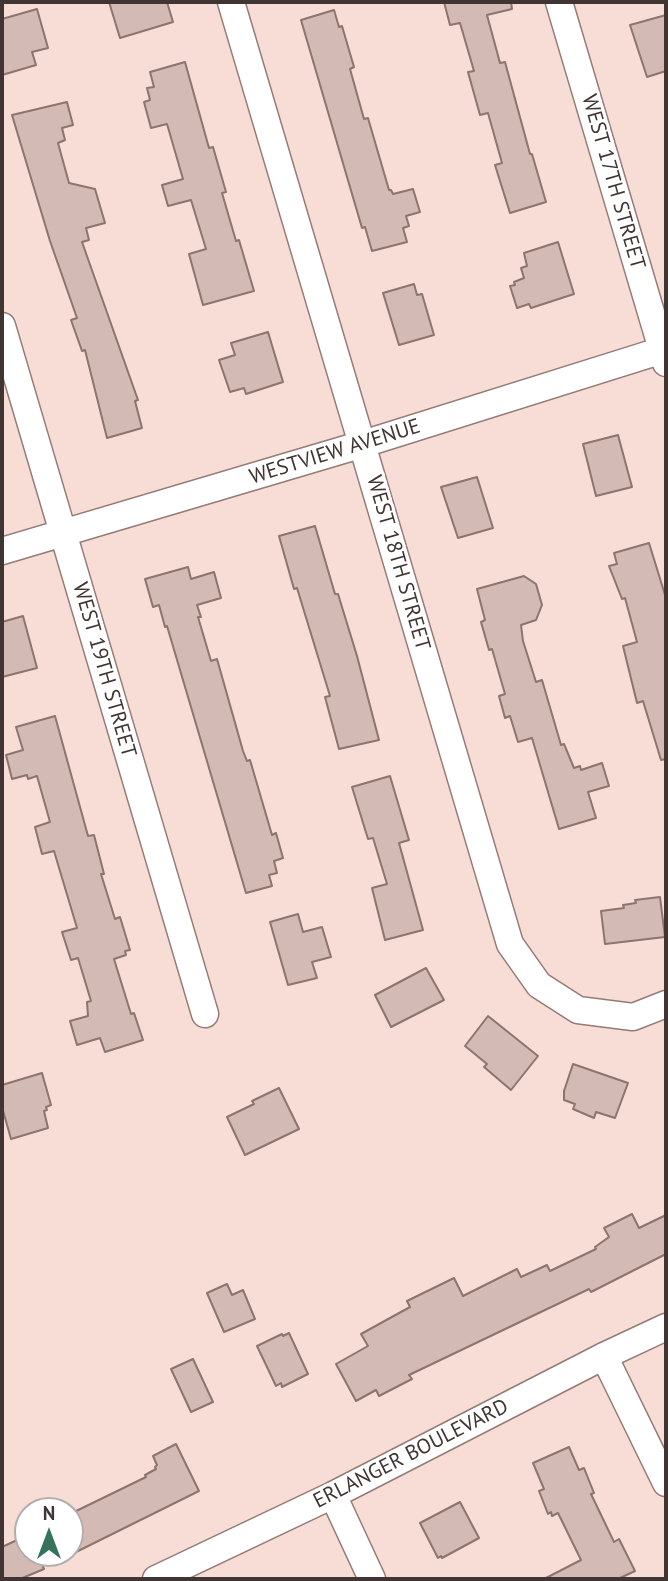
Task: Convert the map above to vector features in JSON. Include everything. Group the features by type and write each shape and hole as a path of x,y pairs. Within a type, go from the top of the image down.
{"street":[{"name":"WEST 18TH STREET","path":"231,2 510,944 539,985 578,1010 633,1017 666,1004"},
{"name":"WEST 17TH STREET","path":"559,2 665,354"},
{"name":"WEST 19TH STREET","path":"2,326 205,1014"},
{"name":"WESTVIEW AVENUE","path":"2,551 665,354"},
{"name":"ERLANGER BOULEVARD","path":"156,1579 333,1495 666,1327"},
{"path":"604,1356 666,1483"},
{"path":"333,1495 372,1579"}],"building":[{"path":"109,2 167,2 173,22 120,38"},
{"path":"444,2 511,2 512,9 487,15 500,63 505,62 546,202 510,213 495,165 502,163 488,113 480,115 468,72 474,71 460,23 450,25"},
{"path":"37,9 48,48 32,52 36,65 2,75 2,19"},
{"path":"334,10 339,27 342,26 354,67 350,69 364,119 368,118 389,190 393,194 413,189 420,212 406,216 409,226 403,228 407,242 372,251 365,227 362,228 301,20"},
{"path":"666,15 666,71 647,77 630,25"},
{"path":"185,62 209,148 213,147 226,192 222,193 236,241 239,240 254,291 203,305 189,254 206,249 191,200 168,206 162,185 183,179 167,124 151,128 144,102 150,100 147,88 154,87 150,72"},
{"path":"67,102 73,125 62,128 65,140 58,143 69,183 95,189 105,223 86,228 89,240 82,242 138,400 135,401 142,428 107,438 85,350 82,351 71,320 77,318 50,241 12,115"},
{"path":"558,242 574,294 531,308 529,304 517,308 510,286 524,278 521,268 527,266 524,253"},
{"path":"414,284 417,295 422,294 434,335 399,345 383,293"},
{"path":"268,332 283,382 246,394 244,388 230,392 219,360 235,355 231,343"},
{"path":"618,435 632,487 596,496 583,444"},
{"path":"477,477 493,528 458,538 441,487"},
{"path":"315,526 357,656 379,740 339,749 325,697 330,696 279,536"},
{"path":"649,543 666,598 666,759 661,760 643,701 637,703 623,646 637,642 625,598 622,599 609,566 617,564 614,553"},
{"path":"188,567 191,579 214,572 221,598 197,605 201,617 198,617 211,661 217,659 243,751 247,761 250,760 272,835 276,833 283,858 274,861 277,873 269,875 272,886 246,893 167,626 165,627 159,605 153,607 145,579"},
{"path":"524,576 536,584 542,605 536,620 521,625 523,641 536,682 542,680 561,745 564,744 574,768 580,766 581,770 602,763 609,786 588,792 596,818 559,829 532,738 518,742 510,716 505,718 499,696 505,694 481,622 485,620 477,589"},
{"path":"23,616 37,668 2,677 2,622"},
{"path":"55,716 88,836 94,835 104,874 101,874 115,919 120,917 130,950 125,951 126,955 114,959 131,1014 134,1013 143,1040 105,1052 100,1038 77,1045 70,1021 88,1016 87,1002 91,1001 78,958 71,960 62,932 77,928 54,851 42,854 35,827 50,822 37,776 28,779 27,775 12,779 6,755 23,750 16,727"},
{"path":"390,776 409,840 399,843 423,930 385,940 372,888 387,884 373,838 368,839 352,787"},
{"path":"660,897 665,937 605,944 601,911 624,908 623,905 636,903 635,900"},
{"path":"298,914 303,932 322,927 331,957 312,962 317,978 288,985 270,922"},
{"path":"426,968 444,1000 391,1027 375,995"},
{"path":"488,1016 538,1056 511,1090 484,1067 487,1064 465,1046"},
{"path":"573,1064 628,1083 615,1118 596,1112 594,1118 573,1109 575,1104 564,1100 564,1091"},
{"path":"42,1073 51,1105 44,1111 48,1128 11,1139 2,1107 2,1085"},
{"path":"279,1088 299,1129 245,1155 227,1117"},
{"path":"632,1214 639,1228 666,1215 666,1254 591,1292 589,1289 409,1375 412,1379 379,1396 376,1390 356,1401 336,1364 368,1346 361,1334 410,1307 407,1301 454,1278 463,1296 517,1269 521,1277 547,1265 550,1271 596,1249 595,1247 609,1237 604,1228"},
{"path":"227,1284 232,1295 243,1290 255,1319 224,1332 207,1293"},
{"path":"289,1333 308,1374 282,1387 281,1383 276,1386 257,1346"},
{"path":"193,1359 213,1402 191,1412 171,1369"},
{"path":"176,1444 199,1491 84,1548 84,1507 146,1477 145,1475 156,1469 153,1456"},
{"path":"569,1447 579,1470 584,1468 594,1493 591,1494 614,1542 619,1539 635,1571 618,1579 544,1579 581,1560 558,1513 552,1516 551,1512 548,1514 539,1491 544,1489 533,1463"},
{"path":"460,1502 479,1538 438,1558 420,1523"},
{"path":"14,1541 14,1567 44,1569 20,1579 2,1579 2,1547"}]}
